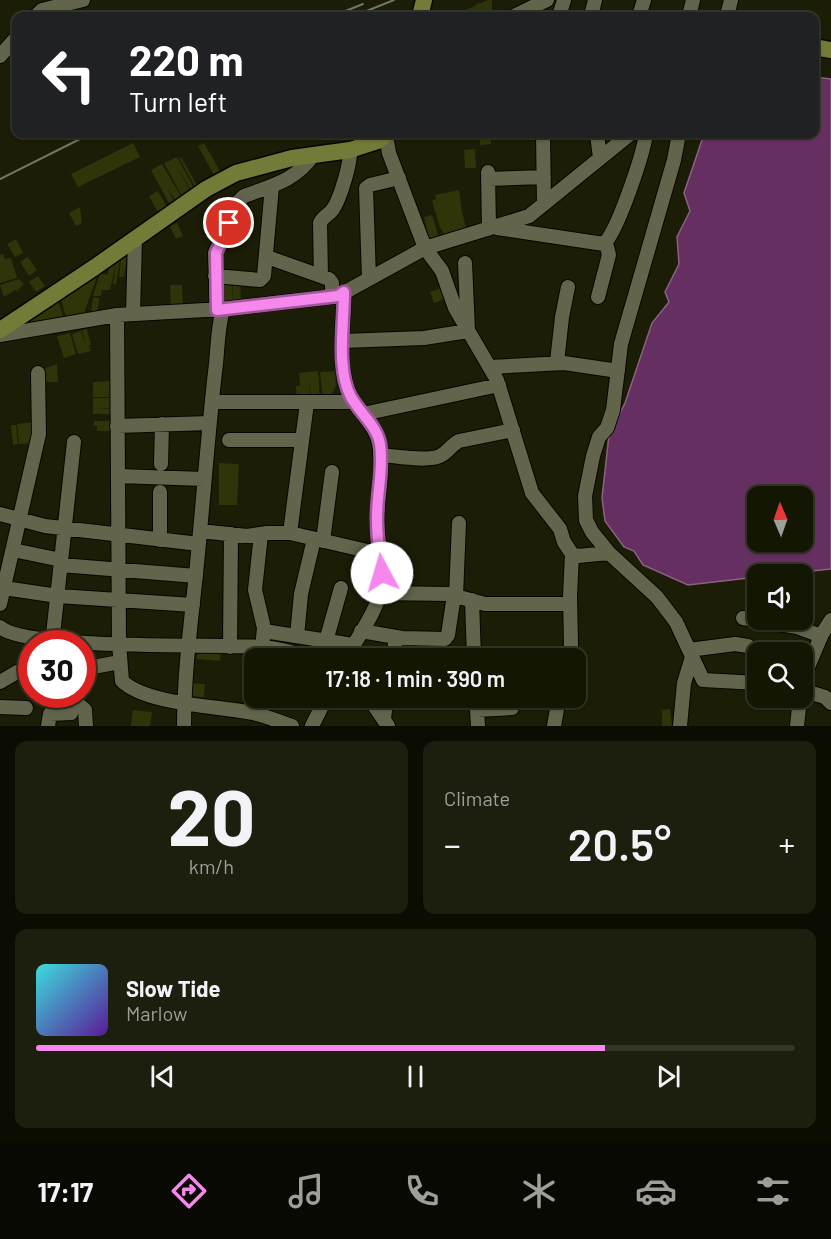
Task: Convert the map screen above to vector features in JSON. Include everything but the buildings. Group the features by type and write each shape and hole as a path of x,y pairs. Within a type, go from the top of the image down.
{"main road":[{"path":"0,330 206,189 236,173 265,164 350,150 381,138"}],"street":[{"path":"40,12 83,0"},
{"path":"531,12 547,0"},
{"path":"0,56 12,42"},
{"path":"387,138 389,153 425,248 442,271 450,299 498,385 532,493 560,529 564,542 572,554 570,648"},
{"path":"543,138 544,204"},
{"path":"598,138 600,158"},
{"path":"0,335 117,315 220,309 338,295 425,248 528,216 625,138"},
{"path":"598,297 609,255 606,243 637,169 645,138"},
{"path":"678,138 674,160 621,344 612,410 607,428 599,437 596,446 585,496 586,520 609,554 657,597 676,622 703,680 747,682"},
{"path":"321,276 320,220 334,208 349,164 350,150"},
{"path":"184,726 184,703 220,309 215,276 216,253 238,202 244,196 272,186 299,171 306,166 313,155"},
{"path":"491,228 488,176 544,177"},
{"path":"369,279 366,188 369,185 399,178"},
{"path":"215,276 262,279 266,273 272,186"},
{"path":"491,228 599,245 606,243"},
{"path":"133,314 135,239"},
{"path":"267,257 331,281 338,295 347,386 354,402 376,435 380,455 377,523 382,573 380,593 351,648"},
{"path":"465,263 468,331"},
{"path":"557,362 568,288"},
{"path":"117,315 119,643 122,681 128,686 159,697 184,703 250,712 292,726"},
{"path":"343,341 424,338 468,331"},
{"path":"490,367 557,362 618,371"},
{"path":"0,604 39,434 38,373"},
{"path":"363,414 498,385"},
{"path":"212,402 354,402"},
{"path":"290,533 307,403"},
{"path":"117,426 209,423"},
{"path":"162,424 162,464"},
{"path":"380,455 432,458 443,454 459,441 513,430"},
{"path":"229,440 302,440"},
{"path":"54,630 74,442"},
{"path":"297,636 301,594 318,540 332,472"},
{"path":"118,476 204,479"},
{"path":"160,492 160,540"},
{"path":"0,514 45,526 160,540 231,534 247,536 290,533 380,554"},
{"path":"361,631 396,637 445,639 447,637 455,596 459,523"},
{"path":"230,647 231,534"},
{"path":"261,534 256,580 257,600 264,631 262,648"},
{"path":"13,550 61,563 119,571 196,576"},
{"path":"572,554 578,556 609,554"},
{"path":"4,588 58,596 193,605"},
{"path":"326,641 341,588"},
{"path":"380,593 455,596 497,604 570,604"},
{"path":"231,599 257,600"},
{"path":"472,600 474,648"},
{"path":"743,618 797,627 821,636"},
{"path":"813,655 831,620"},
{"path":"0,627 10,634 18,636"},
{"path":"264,631 353,645"},
{"path":"394,648 396,637"},
{"path":"96,643 230,647 244,650"},
{"path":"691,654 735,644 747,646"},
{"path":"680,726 684,683 691,654"},
{"path":"96,666 120,662"},
{"path":"0,682 18,672"},
{"path":"813,693 825,697 831,703"},
{"path":"0,707 18,708"},
{"path":"48,726 50,714 71,713 72,708"},
{"path":"83,708 86,726"},
{"path":"250,712 251,708"},
{"path":"321,708 313,724 328,726"},
{"path":"376,708 386,722"},
{"path":"476,708 478,726"},
{"path":"554,726 557,708"},
{"path":"797,726 799,708"}],"shaded area":[{"path":"819,78 831,79 831,569 813,571 813,564 747,564 747,578 688,585 643,565 634,551 624,547 605,521 602,498 609,435 625,403 652,323 669,302 665,292 679,264 677,237 690,211 684,193 703,138 819,138"}],"railway":[{"path":"364,12 394,0"},
{"path":"343,12 363,4"},
{"path":"0,179 82,138"}],"route":[{"path":"229,223 219,244 214,263 217,310 338,296 344,292 343,352 347,386 351,397 370,424 379,442 381,465 377,523 382,573"}]}
